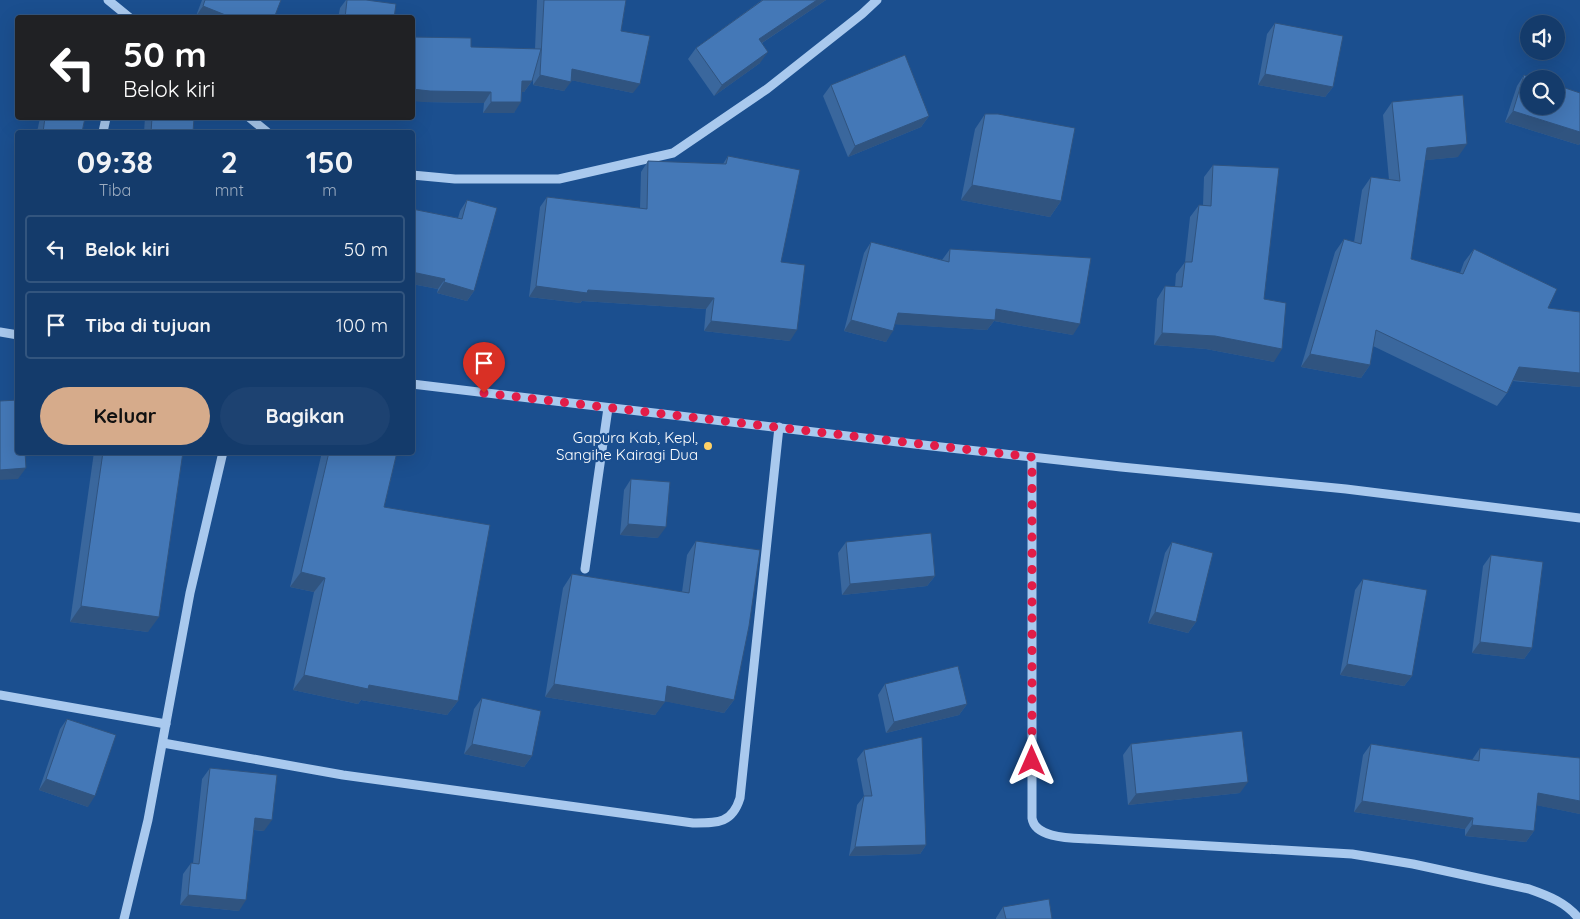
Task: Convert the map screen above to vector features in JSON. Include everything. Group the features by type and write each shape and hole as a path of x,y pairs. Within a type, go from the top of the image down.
{"street":[{"path":"108,0 126,15"},
{"path":"415,175 455,179 559,179 673,153 767,89 862,14 876,0"},
{"path":"252,120 265,130"},
{"path":"0,332 15,334"},
{"path":"415,384 1120,467 1346,489 1580,518"},
{"path":"585,570 608,408"},
{"path":"163,743 362,777 693,823 722,821 731,816 740,798 780,427"},
{"path":"124,919 148,820 190,593 222,455"},
{"path":"1032,457 1032,818 1036,828 1053,836 1352,854 1405,862 1530,889 1546,895 1574,911 1579,919"},
{"path":"0,695 166,724"}],"building":[{"path":"205,0 281,0 275,15 226,15 203,6"},
{"path":"347,0 366,0 396,4 394,15 345,15"},
{"path":"544,0 626,0 621,31 650,36 640,84 572,69 571,82 540,75"},
{"path":"763,0 817,0 759,39 768,52 722,85 696,48"},
{"path":"1275,23 1343,36 1333,87 1265,74"},
{"path":"415,37 471,38 471,47 541,49 532,81 522,81 521,102 491,102 491,92 415,89"},
{"path":"905,55 929,116 855,146 831,85"},
{"path":"1520,88 1520,113 1513,111"},
{"path":"1565,88 1580,93 1580,132 1526,115 1565,115"},
{"path":"1463,95 1467,144 1427,148 1411,259 1463,274 1474,249 1557,289 1548,308 1580,312 1580,373 1519,367 1507,393 1376,330 1370,365 1310,354 1344,239 1361,244 1371,177 1400,181 1392,102"},
{"path":"985,114 998,114 1075,128 1061,201 972,185"},
{"path":"45,120 85,120 82,130 43,130"},
{"path":"152,120 194,120 193,130 151,130"},
{"path":"728,156 800,170 781,262 805,265 797,330 711,321 714,298 588,290 587,293 536,286 547,197 647,209 648,161 726,164"},
{"path":"1213,165 1279,168 1264,299 1286,303 1282,349 1215,336 1162,333 1165,286 1182,287 1185,262 1192,262 1199,205 1211,206"},
{"path":"467,200 497,208 474,291 444,282 445,279 415,273 415,210 462,219"},
{"path":"871,242 949,262 950,249 1091,258 1080,324 996,309 995,320 898,313 893,331 851,320"},
{"path":"15,400 15,455 25,455 26,468 0,470 0,401"},
{"path":"103,455 183,455 159,617 81,606"},
{"path":"328,455 396,455 384,507 490,525 458,701 369,685 368,689 304,675 325,578 301,572"},
{"path":"631,479 670,482 666,527 628,524"},
{"path":"931,533 935,576 850,584 846,542"},
{"path":"696,541 760,550 749,626 734,700 667,686 665,702 554,684 572,574 689,593"},
{"path":"1172,542 1213,553 1196,622 1155,612"},
{"path":"1491,555 1543,562 1532,648 1480,642"},
{"path":"1363,579 1427,590 1412,676 1347,664"},
{"path":"958,666 967,704 894,722 885,684"},
{"path":"482,698 541,711 532,756 472,744"},
{"path":"67,719 116,735 95,796 46,779"},
{"path":"1242,731 1248,782 1136,794 1131,744"},
{"path":"922,737 926,845 855,847 864,796 872,796 864,750"},
{"path":"1371,744 1479,761 1480,748 1580,758 1580,801 1538,793 1534,831 1472,825 1473,818 1362,801"},
{"path":"210,768 277,775 272,820 255,818 246,900 188,895 191,863 199,864"},
{"path":"1049,899 1052,919 1006,919 1003,907"}],"place":[{"name":"Gapura Kab, Kepl, Sangihe Kairagi Dua","path":"708,446"}],"route":[{"path":"484,393 1032,457 1032,761"}]}
